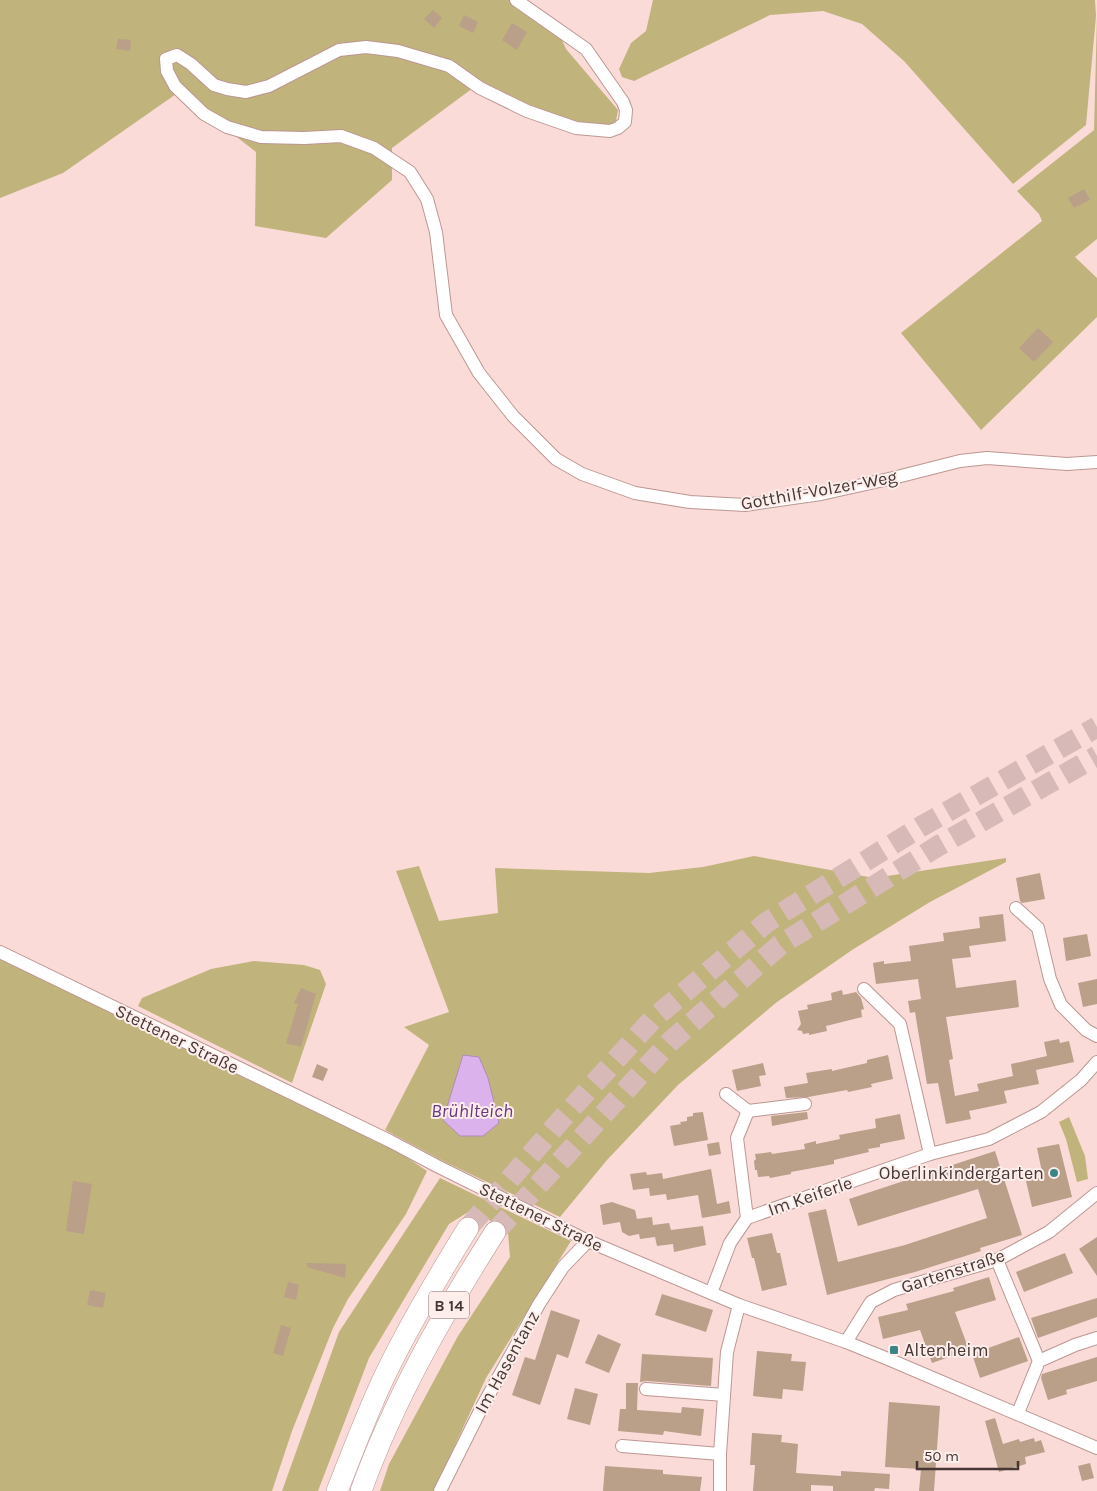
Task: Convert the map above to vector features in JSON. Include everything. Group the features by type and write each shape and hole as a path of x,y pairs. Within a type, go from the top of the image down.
{"highway":[{"name":"B 14","path":"337,1491 358,1436 387,1372 423,1301 468,1228"},
{"name":"B 14","path":"361,1491 408,1381 439,1322 495,1232"}],"street":[{"name":"Gotthilf-Volzer-Weg","path":"516,0 586,49 616,91 626,110 625,122 618,128 610,131 576,128 527,110 480,88 449,66 398,51 366,46 339,50 269,86 246,92 227,90 214,84 191,64 177,55 166,59 167,71 175,86 204,114 227,127 261,137 304,138 341,136 374,148 410,172 427,199 436,232 446,315 479,373 513,416 556,459 582,474 635,493 690,502 745,506 821,494 960,461 987,458 1067,464 1097,462"},
{"path":"1016,908 1038,928 1050,979 1062,1005 1086,1030 1097,1036"},
{"name":"Stettener Straße","path":"0,952 390,1141 588,1242 739,1305 846,1342 1097,1448"},
{"path":"864,989 900,1024 930,1154"},
{"name":"Im Keiferle","path":"711,1293 730,1243 747,1218 930,1154 989,1139 1041,1112 1081,1080 1097,1062"},
{"path":"726,1094 748,1111 805,1104"},
{"name":"Im Keiferle","path":"747,1218 736,1138 748,1111"},
{"name":"Gartenstraße","path":"846,1342 871,1302 894,1290 997,1260 1049,1232 1097,1193"},
{"name":"Im Hasentanz","path":"440,1491 482,1407 539,1304 563,1267 588,1242"},
{"path":"997,1260 1039,1361 1018,1414"},
{"path":"720,1491 720,1454 727,1352 739,1305"},
{"path":"1039,1361 1075,1345 1097,1338"},
{"path":"646,1389 724,1395"},
{"path":"622,1446 720,1454"}],"shaded area":[{"path":"0,0 509,0 559,34 566,49 618,110 616,121 609,127 575,122 530,105 481,82 392,148 392,180 326,238 255,226 256,152 179,92 63,173 0,198"},
{"path":"653,0 1095,0 1096,16 1086,125 1013,184 904,61 862,24 823,11 770,15 634,81 622,77 619,69 631,43 646,31"},
{"path":"1097,17 1097,239 1075,257 1097,278 1097,317 981,430 901,333 1042,221 1039,214 1017,191 1094,130"},
{"path":"754,856 874,878 1006,858 1006,862 930,902 852,950 777,1002 678,1085 607,1160 560,1217 443,1161 385,1130 429,1045 404,1027 449,1012 396,871 419,866 439,921 498,913 495,868 649,873 703,867"},
{"path":"0,956 385,1143 427,1171 406,1214 348,1299 333,1328 292,1431 272,1491 0,1491"},
{"path":"254,961 304,965 320,970 326,984 292,1083 138,1006 142,998 211,969"},
{"path":"1069,1117 1085,1156 1088,1179 1077,1182 1066,1139 1059,1122"},
{"path":"440,1178 571,1241 486,1378 434,1491 380,1491 389,1464 458,1336 510,1257 508,1233 473,1209 449,1224 369,1358 318,1491 282,1491 339,1332"}],"water":[{"name":"Brühlteich","path":"463,1055 479,1057 488,1078 499,1123 483,1136 460,1136 443,1120"}],"building":[{"path":"433,10 442,18 434,28 424,19"},
{"path":"464,15 478,22 473,33 459,26"},
{"path":"512,23 527,32 517,50 502,40"},
{"path":"118,39 131,40 130,51 116,49"},
{"path":"1084,189 1090,200 1074,208 1068,198"},
{"path":"1038,328 1053,342 1034,362 1019,348"},
{"path":"1040,873 1045,899 1022,903 1016,878"},
{"path":"1003,914 1006,941 969,946 971,957 952,959 956,988 1016,980 1019,1007 946,1017 953,1059 949,1060 955,1096 979,1091 977,1084 1013,1076 1011,1064 1047,1056 1044,1042 1059,1039 1060,1043 1069,1041 1074,1062 1036,1070 1039,1084 1004,1091 1007,1103 969,1111 971,1119 946,1124 938,1083 927,1084 915,1012 910,1013 908,1001 921,999 918,979 876,984 873,963 884,961 884,964 911,961 909,946 944,941 943,933 980,928 979,917"},
{"path":"1087,934 1091,956 1066,961 1063,938"},
{"path":"1097,979 1097,1004 1083,1007 1078,983"},
{"path":"301,988 316,994 301,1047 286,1043 298,1004 294,1003"},
{"path":"842,990 843,995 856,992 861,998 864,1009 861,1010 862,1017 826,1026 827,1031 809,1035 809,1033 803,1034 802,1031 797,1030 801,1024 798,1011 808,1009 807,1005 832,1000 831,993"},
{"path":"888,1055 893,1079 871,1084 872,1087 848,1092 847,1090 808,1097 786,1098 784,1087 808,1083 806,1073 832,1069 832,1071 867,1063 867,1060"},
{"path":"763,1063 766,1075 759,1076 761,1086 737,1091 732,1070"},
{"path":"317,1064 328,1069 323,1081 312,1077"},
{"path":"703,1112 708,1140 674,1146 670,1126 687,1121 687,1117 693,1116 693,1113"},
{"path":"807,1112 808,1119 772,1126 771,1116"},
{"path":"900,1114 905,1139 880,1144 880,1147 868,1149 869,1152 834,1160 834,1164 791,1172 791,1174 770,1178 769,1176 758,1177 757,1170 755,1170 755,1154 771,1152 772,1154 805,1149 804,1144 816,1141 816,1144 840,1139 839,1135 876,1128 875,1119"},
{"path":"719,1142 721,1154 709,1156 707,1144"},
{"name":"Oberlinkindergarten","path":"1059,1144 1072,1197 1032,1207 1026,1181 1043,1177 1037,1148"},
{"path":"995,1151 1022,1235 980,1248 981,1251 915,1272 827,1295 808,1213 826,1209 838,1262 905,1245 987,1218 978,1189 858,1226 849,1199"},
{"path":"711,1169 717,1204 729,1201 731,1213 702,1218 698,1195 667,1200 666,1194 650,1196 649,1188 633,1190 630,1174 646,1172 647,1175 662,1173 663,1179"},
{"path":"73,1181 92,1184 84,1234 66,1231"},
{"path":"612,1202 635,1210 637,1219 652,1217 653,1225 669,1223 671,1230 703,1226 706,1245 674,1252 673,1244 657,1246 655,1237 640,1239 639,1234 629,1236 622,1232 620,1222 603,1225 600,1205"},
{"path":"772,1233 777,1253 780,1253 787,1285 762,1291 747,1238"},
{"path":"1097,1237 1097,1276 1079,1249"},
{"path":"1065,1253 1073,1273 1024,1292 1016,1272"},
{"path":"307,1263 346,1264 345,1278 307,1267"},
{"path":"989,1277 996,1300 955,1312 969,1350 932,1363 920,1330 883,1339 878,1317 908,1310 906,1304 954,1291 953,1288"},
{"path":"288,1282 299,1285 296,1300 284,1297"},
{"path":"90,1290 106,1293 103,1308 87,1305"},
{"path":"662,1294 713,1310 706,1332 655,1315"},
{"path":"1097,1298 1097,1317 1038,1338 1031,1318"},
{"path":"551,1310 580,1320 568,1358 557,1354 540,1405 512,1395 525,1357 535,1360"},
{"path":"281,1325 291,1328 283,1356 273,1353"},
{"path":"598,1334 621,1344 609,1373 585,1363"},
{"path":"1019,1337 1028,1361 980,1378 972,1354"},
{"path":"757,1351 792,1354 791,1361 806,1362 803,1391 783,1389 782,1399 753,1396"},
{"path":"642,1354 713,1358 711,1386 640,1382"},
{"path":"1097,1357 1097,1381 1066,1390 1067,1394 1048,1400 1041,1378 1042,1374"},
{"path":"626,1383 638,1383 637,1410 681,1413 682,1407 704,1409 701,1436 664,1431 663,1435 618,1431 620,1409 626,1409"},
{"path":"575,1388 598,1394 590,1425 567,1419"},
{"path":"889,1402 940,1406 934,1491 919,1491 921,1469 885,1467"},
{"path":"995,1418 1003,1444 1019,1439 1020,1442 1034,1438 1035,1442 1041,1440 1045,1452 1025,1457 1026,1464 999,1472 985,1421"},
{"path":"752,1433 782,1435 781,1442 798,1444 796,1473 841,1476 841,1471 890,1474 889,1489 833,1491 833,1486 811,1485 811,1491 753,1491 755,1465 750,1465"},
{"path":"1090,1463 1094,1478 1082,1481 1078,1466"},
{"path":"605,1466 663,1470 663,1474 702,1477 700,1491 603,1491"}],"tunnel":[{"path":"468,1228 560,1121 652,1020 767,922 922,826 1097,727"},
{"path":"495,1232 670,1042 780,945 938,846 1097,756"}],"place":[{"name":"Oberlinkindergarten","path":"1054,1173"},
{"name":"Altenheim","path":"894,1350"}]}
